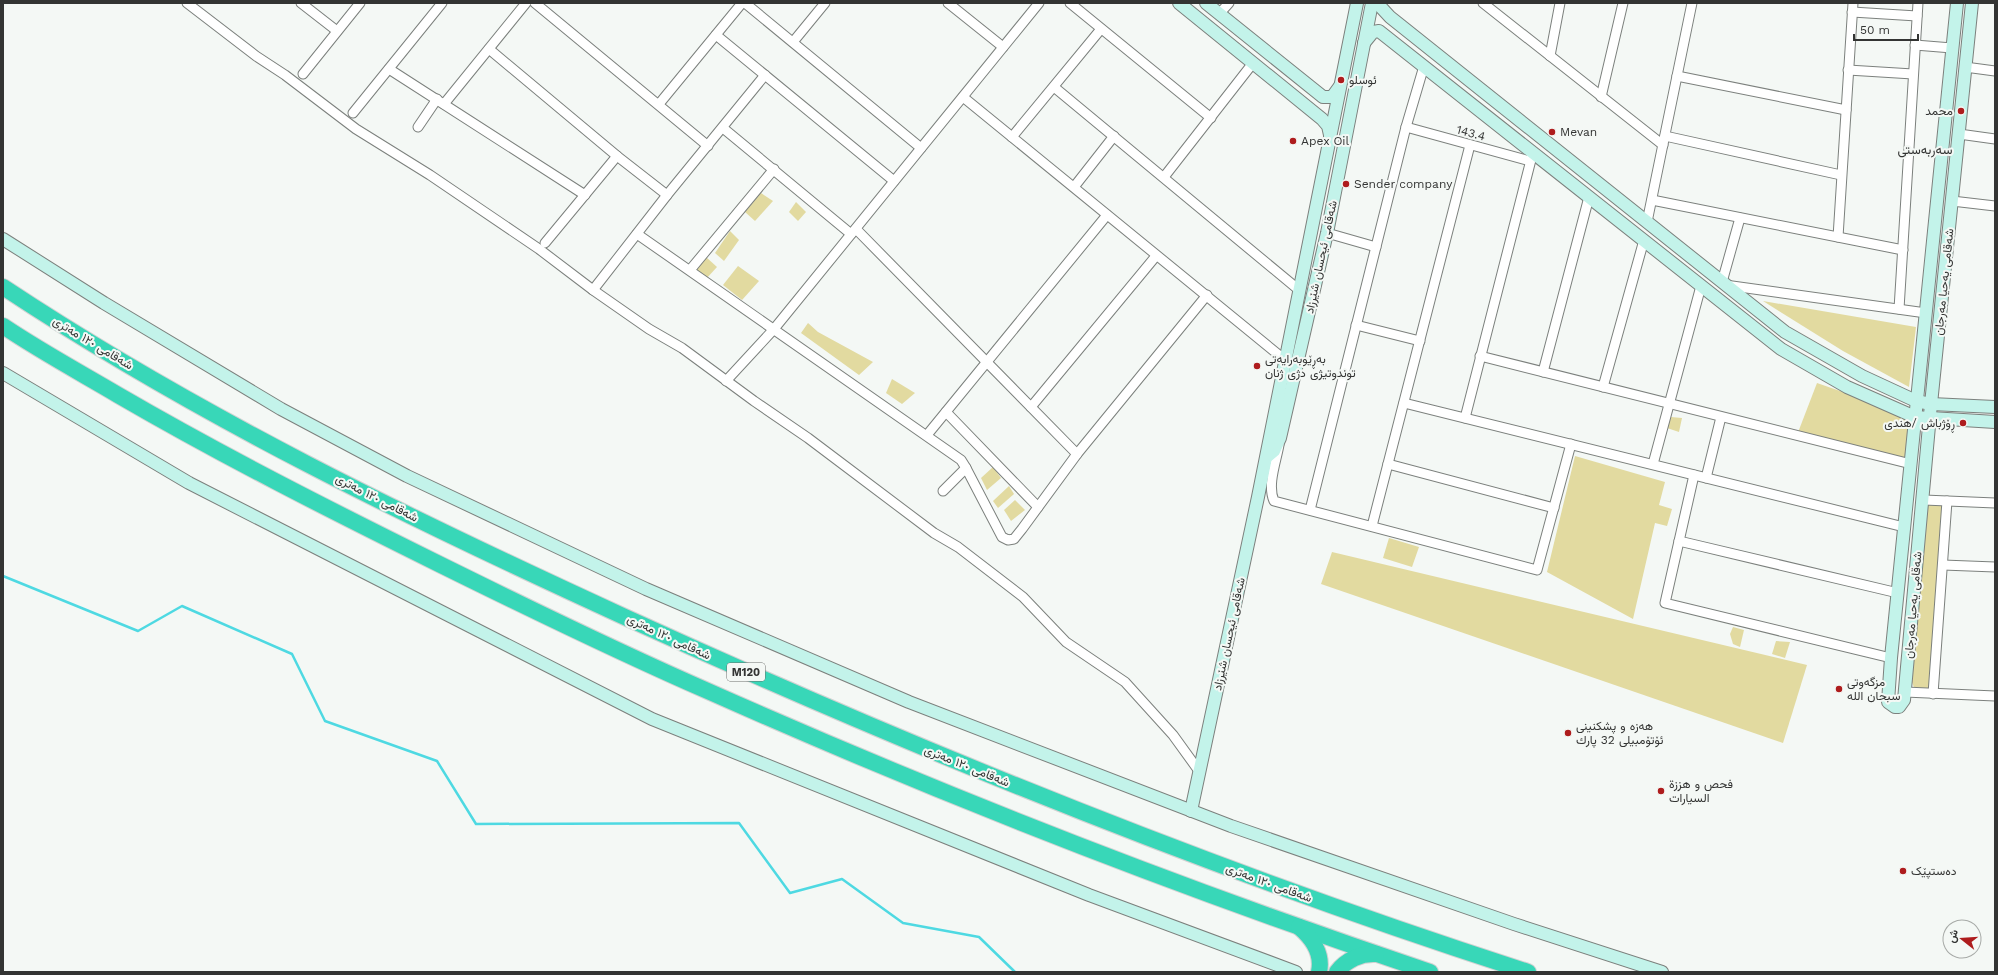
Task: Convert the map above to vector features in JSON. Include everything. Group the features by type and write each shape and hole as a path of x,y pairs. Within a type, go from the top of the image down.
{"highway":[{"name":"شەقامی ١٢٠ مەتری","path":"3,287 99,347 192,402 317,468 498,559 717,659 936,754 1150,840 1364,917 1528,972"},
{"name":"M120","path":"3,326 174,427 303,497 483,586 709,692 962,798 1092,849 1298,926 1430,972"},
{"path":"1298,926 1307,935 1318,953 1320,960 1319,972"},
{"path":"1337,972 1347,962 1358,956 1378,954"}],"street":[{"path":"187,3 256,56 285,75 350,124 430,175 539,249 593,290 649,329 682,348 726,381 808,438 1023,597 1066,642 1125,682 1173,735 1199,771"},
{"path":"301,3 338,31"},
{"path":"302,74 360,3"},
{"path":"418,127 489,49 526,3"},
{"path":"535,3 708,146"},
{"path":"659,104 743,3 793,42 921,148"},
{"path":"793,42 825,3"},
{"path":"726,381 774,329 1039,3"},
{"path":"1070,3 1210,118"},
{"path":"1179,3 1308,107 1325,122 1330,134"},
{"path":"1206,3 1318,94 1325,98 1330,98 1334,96 1340,85"},
{"path":"1220,14 1229,3"},
{"name":"شەقامی ئیحسان شێرزاد","path":"1191,811 1224,662 1266,458 1356,3"},
{"name":"شەقامی ئیحسان شێرزاد","path":"1266,458 1274,451 1280,438 1327,233 1372,3"},
{"path":"1377,3 1390,17 1785,332 1862,376 1912,399 1931,404 1995,407"},
{"path":"1483,3 1663,145"},
{"path":"1550,56 1560,3"},
{"path":"1601,97 1623,3"},
{"path":"1647,222 1692,3"},
{"path":"1899,309 1918,3"},
{"name":"شەقامی یەحیا مەرجان","path":"1957,3 1926,313 1912,399 1915,417 1888,698 1891,706 1895,707 1903,704 1905,692 1924,500 1931,404 1972,3"},
{"path":"953,4 1002,47"},
{"path":"353,112 437,5"},
{"path":"1838,237 1853,8 1917,16"},
{"path":"1390,17 1382,20 1379,25 1380,30 1532,157 1589,197 1781,349 1847,387 1915,417 1943,420 1995,422"},
{"path":"1012,137 1054,88 1101,29"},
{"path":"1364,44 1373,32 1380,30"},
{"path":"716,35 894,181"},
{"path":"1915,45 1952,48"},
{"path":"489,49 617,156 667,195"},
{"path":"1164,177 1253,63"},
{"path":"1310,510 1406,127 1424,66"},
{"path":"1966,67 1995,71"},
{"path":"389,68 585,195"},
{"path":"1848,70 1913,74"},
{"path":"593,290 667,195 765,75"},
{"path":"1677,76 1846,110"},
{"path":"1054,88 1164,177 1299,290"},
{"path":"1308,107 1314,107 1318,103 1318,94"},
{"path":"963,97 1285,360"},
{"path":"1946,105 1961,107"},
{"name":"143.4","path":"1406,127 1470,145 1532,157"},
{"path":"723,128 853,231 1077,454"},
{"path":"1959,134 1995,139"},
{"path":"1074,187 1114,136"},
{"path":"1665,136 1842,174"},
{"path":"1372,526 1470,145"},
{"path":"545,243 617,156"},
{"path":"1465,418 1532,157"},
{"path":"690,270 774,169"},
{"path":"1318,195 1334,199"},
{"path":"1543,372 1589,197"},
{"path":"1652,200 1902,250"},
{"path":"1952,201 1995,206"},
{"path":"1611,214 1622,202"},
{"path":"927,435 1107,215"},
{"path":"1724,283 1740,218"},
{"path":"1327,233 1376,247"},
{"path":"637,234 927,435 960,460 966,468 1002,537 1008,540 1014,539 1077,454 1207,295"},
{"path":"3,239 104,303 281,409 407,476 492,518 646,589 909,702 1191,811 1500,919 1662,972"},
{"path":"1603,387 1644,240"},
{"path":"1031,408 1156,256"},
{"path":"1724,283 1926,313"},
{"path":"1653,464 1701,286"},
{"path":"1356,325 1420,341"},
{"path":"1480,356 1911,464"},
{"path":"3,373 189,483 652,719 1081,892 1296,972"},
{"path":"1901,412 1912,399"},
{"path":"1404,403 1904,527"},
{"path":"1943,420 1944,404"},
{"path":"946,412 1038,507"},
{"path":"1706,478 1721,417"},
{"path":"1280,438 1271,486 1274,501 1536,570 1571,444"},
{"path":"1388,464 1554,508"},
{"path":"943,491 966,468"},
{"path":"1694,475 1665,603 1891,658"},
{"path":"1924,500 1995,503"},
{"path":"1933,694 1947,501"},
{"path":"1679,541 1898,593"},
{"path":"1943,565 1995,567"},
{"path":"1905,692 1995,696"}],"shaded area":[{"path":"761,193 773,201 755,221 745,212"},
{"path":"796,202 806,212 798,221 789,212"},
{"path":"730,231 739,240 724,261 715,253"},
{"path":"706,257 717,267 706,279 696,270"},
{"path":"738,266 759,281 742,300 723,285"},
{"path":"1763,301 1916,327 1909,387 1843,351"},
{"path":"808,323 818,332 873,362 859,375 801,333"},
{"path":"892,379 915,393 902,404 886,393"},
{"path":"1817,383 1915,417 1911,464 1797,435"},
{"path":"1671,417 1682,418 1679,432 1667,428"},
{"path":"1575,456 1665,482 1659,505 1672,509 1667,526 1655,523 1633,619 1547,572"},
{"path":"993,467 1001,478 987,490 981,478"},
{"path":"1009,486 1014,494 998,508 993,501"},
{"path":"1015,500 1025,510 1011,521 1004,510"},
{"path":"1924,500 1947,501 1933,694 1916,693 1912,682 1915,580"},
{"path":"1389,538 1419,547 1412,567 1383,558"},
{"path":"1332,552 1807,665 1783,743 1321,584"},
{"path":"1733,627 1744,630 1740,647 1733,644 1730,634"},
{"path":"1776,641 1790,642 1785,658 1772,654"}],"waterway":[{"path":"3,576 138,631 182,606 292,654 325,721 437,761 476,824 739,823 790,893 842,879 903,923 979,937 1015,972"}],"place":[{"name":"ئوسلو","path":"1341,80"},
{"name":"محمد","path":"1961,111"},
{"name":"Mevan","path":"1552,132"},
{"name":"Apex Oil","path":"1293,141"},
{"name":"Sender company","path":"1346,184"},
{"name":"بەڕێوبەرایەتی توندوتیژی دژی ژنان","path":"1257,366"},
{"name":"ڕۆژباش /ھندی","path":"1963,423"},
{"name":"مزگەوتی سبحان اللە","path":"1839,689"},
{"name":"هه‌زه‌ و پشكنینی ئۆتۆمبیلی 32 پارك","path":"1568,733"},
{"name":"فحص و هززة السيارات","path":"1661,791"},
{"name":"دەستپێک","path":"1903,871"}],"district":[{"name":"سه‌ربه‌ستی","path":"1925,149"}]}
